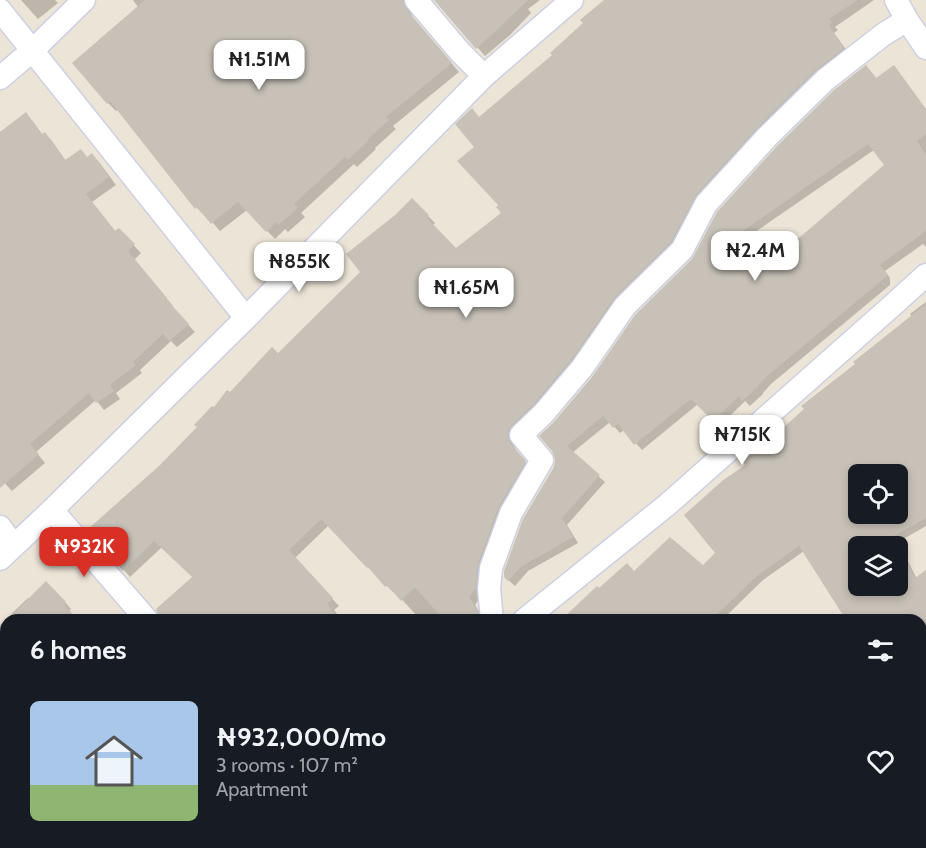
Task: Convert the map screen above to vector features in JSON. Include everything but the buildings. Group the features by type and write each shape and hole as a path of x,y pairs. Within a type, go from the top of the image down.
{"street":[{"path":"0,78 33,50 84,0"},
{"path":"416,0 460,52 484,76"},
{"path":"0,527 7,553 246,318 484,76 572,0"},
{"path":"896,0 926,48"},
{"path":"0,10 246,318"},
{"path":"491,614 489,589 491,568 511,513 542,460 521,435 543,414 582,368 625,306 682,250 706,204 767,136 825,80 884,34 907,20"},
{"path":"531,614 667,505 926,274"},
{"path":"52,510 142,614"}]}
